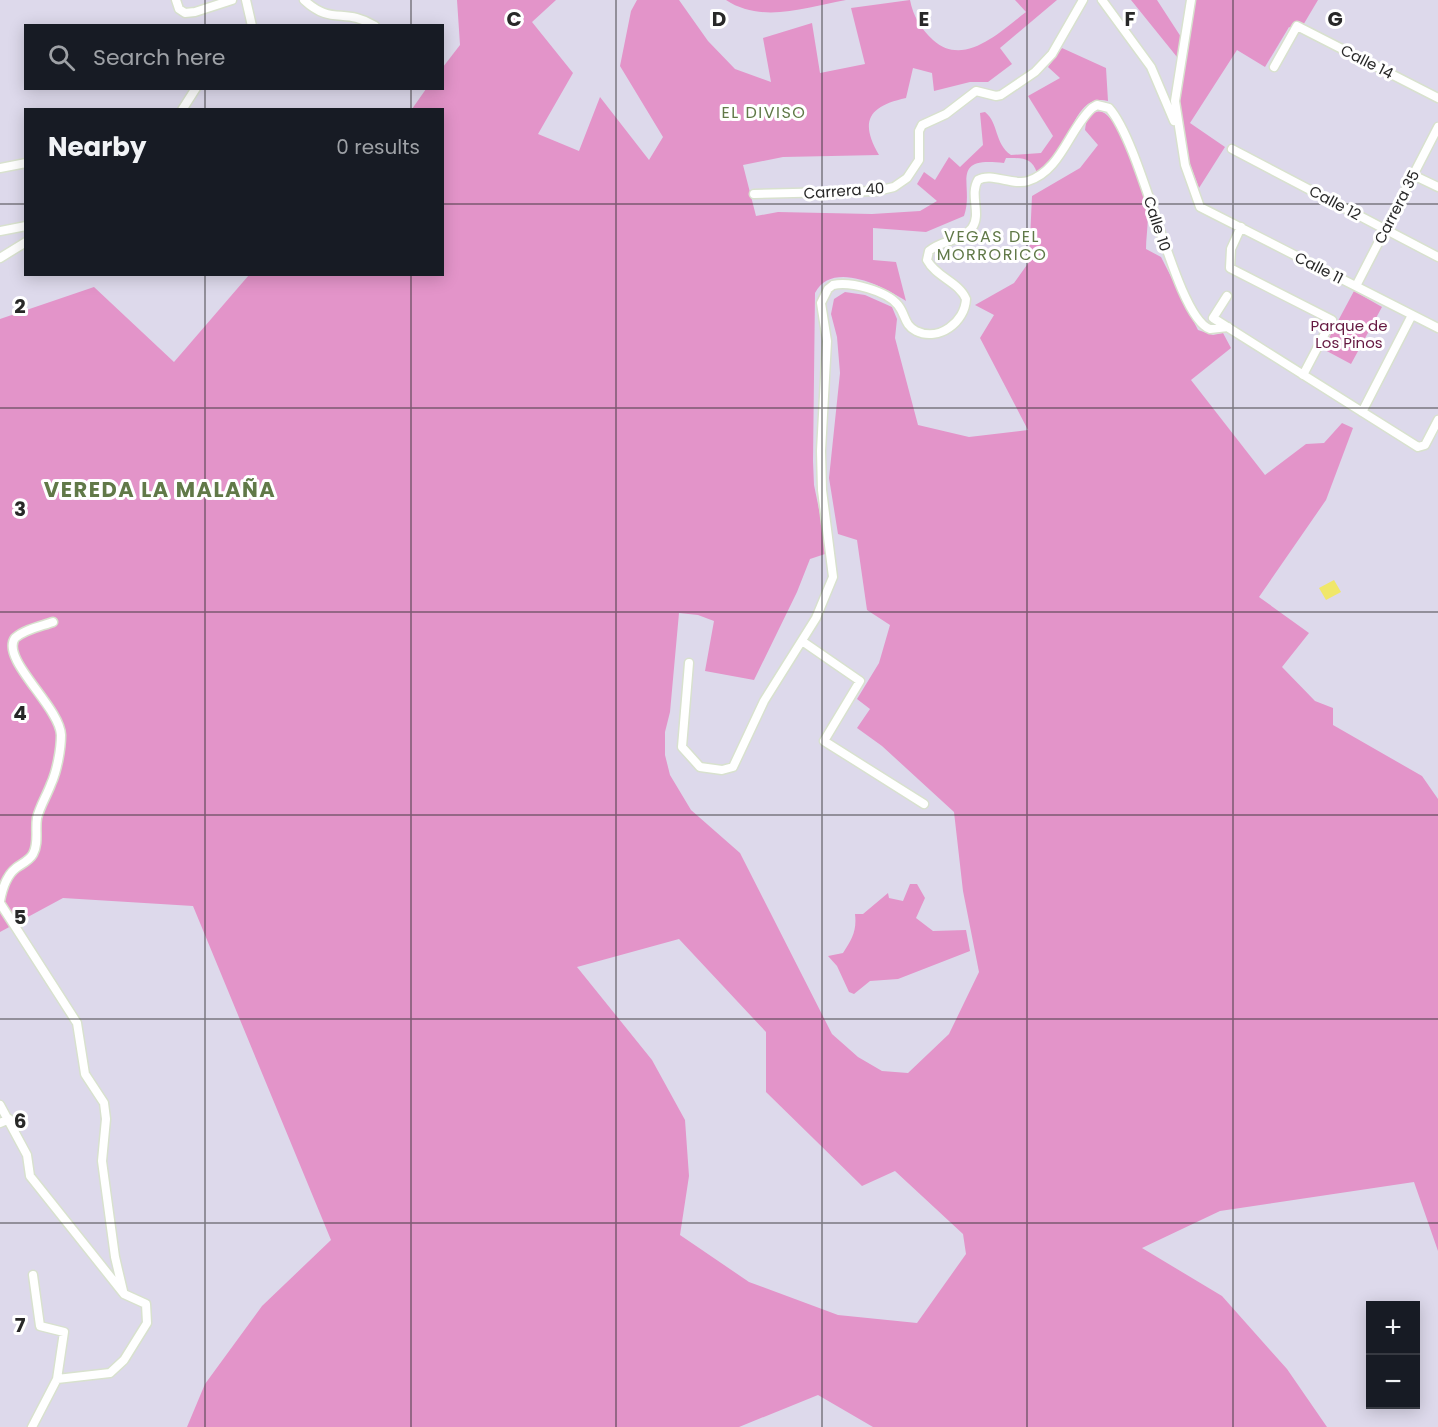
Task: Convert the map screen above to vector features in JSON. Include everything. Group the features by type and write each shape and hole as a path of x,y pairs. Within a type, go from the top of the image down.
{"street":[{"path":"176,0 179,9 190,13 232,0"},
{"path":"246,0 252,24"},
{"path":"304,0 325,15 354,15 371,24"},
{"name":"Carrera 40","path":"754,194 878,190 901,183 919,160 919,131 922,125 946,114 976,91 996,96 1035,72 1057,47 1083,0"},
{"path":"1102,0 1128,32 1151,68 1177,126"},
{"path":"1177,126 1175,101 1191,0"},
{"name":"Calle 14","path":"1274,67 1297,26 1438,98"},
{"path":"183,108 195,90"},
{"name":"Calle 10","path":"802,640 827,596 833,577 822,490 821,451 826,341 821,303 828,289 839,284 848,285 891,299 897,303 903,318 914,330 936,334 950,328 960,316 966,299 961,291 931,267 927,260 929,251 963,235 973,226 974,190 978,180 985,177 1018,183 1035,178 1069,143 1086,113 1097,105 1109,108 1128,139 1158,218 1166,255 1197,320 1210,330 1228,327"},
{"name":"Calle 11","path":"1177,126 1187,170 1200,207 1438,328"},
{"name":"Carrera 35","path":"1356,286 1438,127"},
{"name":"Calle 12","path":"1232,149 1438,256"},
{"path":"0,168 24,164"},
{"path":"1413,175 1438,187"},
{"path":"0,231 24,225"},
{"path":"1241,227 1231,249 1230,268 1332,320 1303,375"},
{"path":"0,258 24,243"},
{"name":"Calle 10","path":"1227,296 1213,318 1418,447 1425,445 1438,420"},
{"path":"1362,412 1412,315"},
{"path":"53,622 20,634 11,644 13,664 41,697 56,719 61,733 53,782 37,818 36,846 32,856 13,870 2,890 0,902 76,1023 85,1074 104,1103 106,1119 102,1161 115,1257 124,1294"},
{"path":"689,663 682,747 700,767 722,770 733,766 764,701 802,640 860,681 824,741 924,804"},
{"path":"0,1105 4,1121 27,1155 30,1176 124,1294 146,1304 147,1323 123,1360 110,1372 57,1379"},
{"path":"32,1427 57,1379 64,1332 40,1326 33,1275"}],"green space":[{"path":"457,0 556,0 532,22 573,73 538,134 579,151 600,97 649,160 663,137 620,66 631,11 637,0 679,0 708,41 735,69 771,82 763,38 812,23 820,73 865,64 851,8 910,0 915,17 929,36 945,48 957,50 969,49 981,44 1026,12 1015,0 1057,0 1000,48 1012,64 988,82 970,82 934,91 932,73 913,68 906,98 883,106 871,117 870,133 879,155 783,157 743,165 756,216 778,212 872,214 920,211 937,201 917,184 924,172 935,180 949,157 960,167 983,145 980,113 985,112 993,122 1002,145 1011,155 1041,153 1053,136 1028,96 1060,78 1048,67 1062,48 1106,68 1108,101 1091,102 1079,113 1057,153 1037,173 1029,161 1022,159 1006,158 1004,163 975,164 969,169 967,175 967,205 964,216 926,232 873,228 873,260 896,262 906,301 872,283 845,277 833,278 823,283 815,293 814,485 828,553 810,559 797,592 754,680 705,671 714,621 698,615 679,613 670,712 665,732 665,755 670,775 691,810 740,853 832,1034 858,1057 882,1071 908,1073 949,1034 979,972 963,891 954,812 882,746 857,728 870,709 857,699 879,663 890,625 867,610 857,540 838,534 829,478 840,373 837,337 831,314 834,299 845,292 865,295 892,307 897,319 895,338 918,425 969,437 1028,430 980,338 994,315 975,305 1014,283 1029,262 1032,196 1080,168 1098,145 1085,130 1088,119 1096,112 1104,113 1112,120 1120,133 1134,164 1148,214 1146,249 1161,257 1198,330 1213,335 1223,333 1231,348 1191,380 1265,475 1306,444 1324,443 1342,423 1353,428 1326,500 1259,597 1309,633 1282,667 1315,701 1333,708 1333,725 1422,776 1438,799 1438,1251 1414,1182 1220,1211 1142,1248 1222,1296 1287,1369 1327,1427 873,1427 818,1395 739,1427 187,1427 205,1384 262,1306 331,1240 193,906 63,898 0,932 0,319 94,287 174,362 248,276 444,276 444,108 413,108 425,90 444,90 444,66 460,45","holes":["679,939 766,1032 766,1092 862,1186 895,1171 963,1234 966,1254 917,1323 838,1315 749,1282 680,1235 689,1176 685,1120 652,1060 577,967"]},
{"path":"726,0 846,0 785,12 770,12 754,11"},
{"path":"1131,0 1157,0 1181,37 1177,57"},
{"path":"1193,0 1318,0 1299,32 1289,27 1265,67 1237,50 1190,123 1225,147 1199,188 1187,156 1177,102"},
{"name":"Parque de Los Pinos","path":"1354,291 1382,307 1351,364 1323,349"},
{"path":"910,884 917,884 925,898 916,918 933,931 966,930 970,951 898,979 870,981 854,994 849,992 837,966 828,956 843,953 853,935 855,914 863,914 888,893 889,898 903,901"}],"shaded area":[{"path":"1334,580 1341,592 1326,600 1319,588"}],"district":[{"name":"EL DIVISO","path":"764,112"},
{"name":"VEGAS DEL MORRORICO","path":"992,245"},
{"name":"VEREDA LA MALAÑA","path":"160,490"}]}
